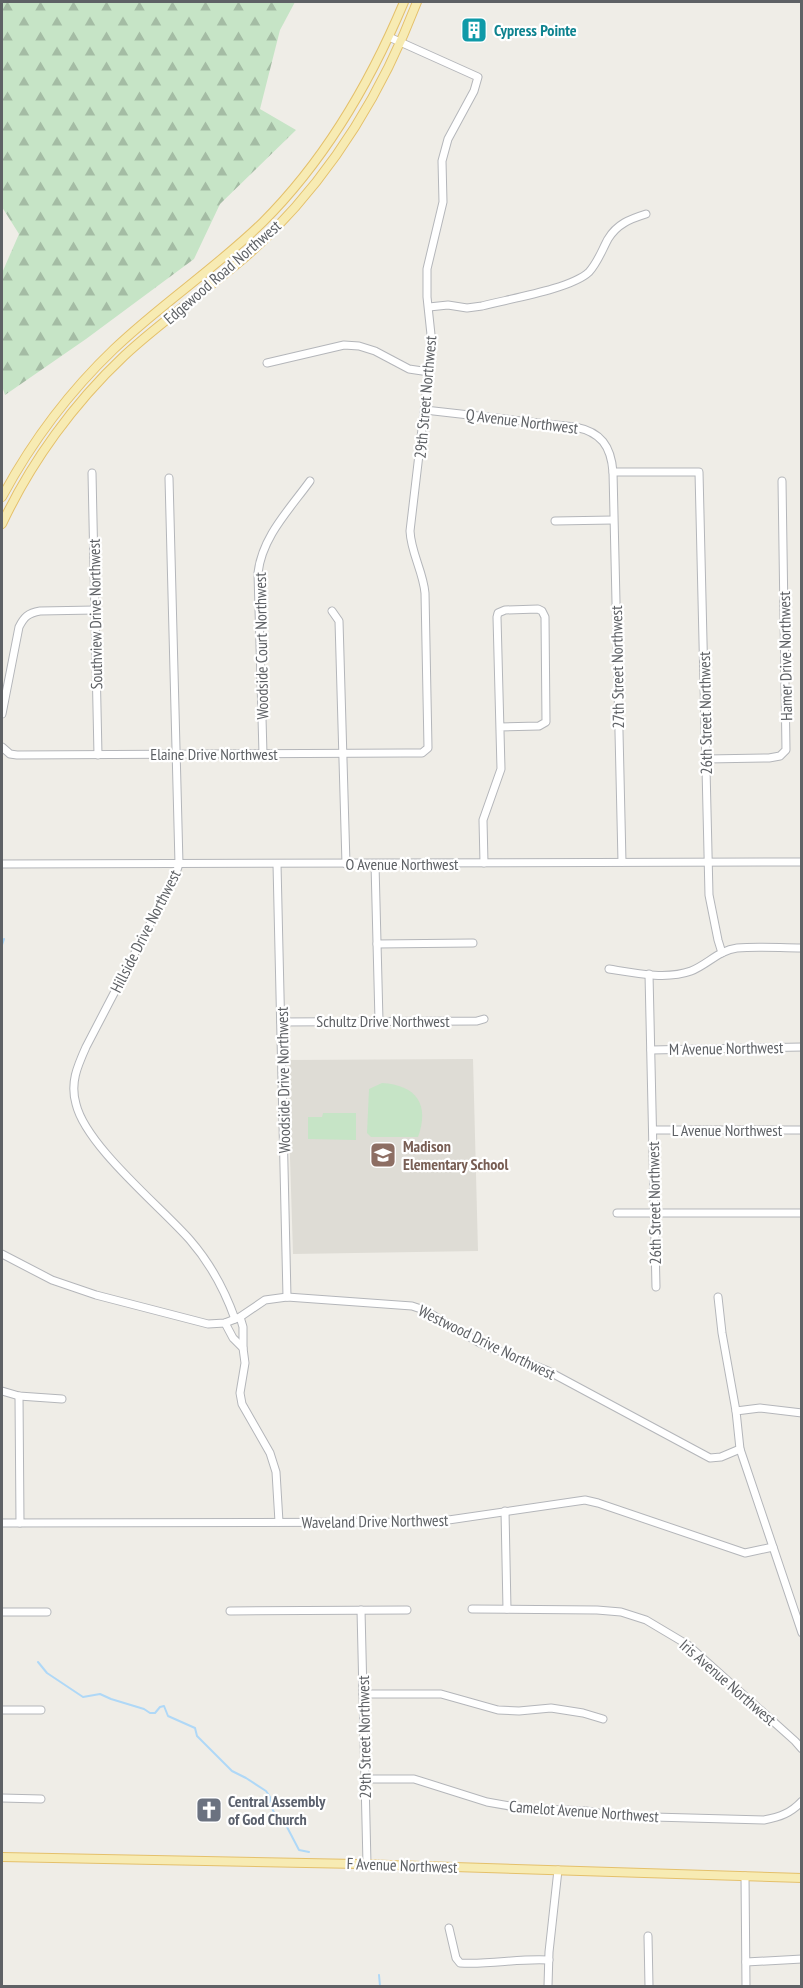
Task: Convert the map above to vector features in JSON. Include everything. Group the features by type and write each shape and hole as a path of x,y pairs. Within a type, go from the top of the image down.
{"main road":[{"name":"Edgewood Road Northwest","path":"2,497 23,460 57,412 114,349 226,256 290,193 351,112 369,80 404,2"},
{"name":"Edgewood Road Northwest","path":"2,524 18,491 51,439 84,399 123,357 244,257 273,231 299,202 361,116 401,44 417,2"},
{"name":"F Avenue Northwest","path":"2,1857 367,1864 801,1878"}],"street":[{"name":"29th Street Northwest","path":"389,37 478,77 474,91 444,151 443,202 427,269 432,334 410,531 412,546 422,572 425,592 428,748"},
{"path":"429,307 482,306 574,281 588,272 599,259 608,238 616,228 626,220 646,214"},
{"path":"267,363 345,345 375,351 409,369 429,372"},
{"name":"Q Avenue Northwest","path":"425,410 575,427 592,432 608,446 613,472"},
{"name":"26th Street Northwest","path":"613,472 699,471 709,895 722,953"},
{"name":"27th Street Northwest","path":"613,472 622,862"},
{"name":"Southview Drive Northwest","path":"92,473 98,755"},
{"name":"Hillside Drive Northwest","path":"169,478 179,864 175,876 75,1070 73,1088 76,1106 88,1130 112,1160 191,1241 214,1273 243,1327 245,1363 240,1393 242,1404 270,1453 277,1482 279,1522"},
{"name":"Woodside Court Northwest","path":"263,754 258,573 260,558 271,535 310,481"},
{"name":"Hamer Drive Northwest","path":"707,759 769,758 780,756 786,750 782,481"},
{"path":"555,521 614,520"},
{"path":"484,863 483,820 501,769 500,727 498,613 505,610 538,609 545,617 546,722 539,726 500,727"},
{"path":"2,714 19,627 24,618 40,611 95,610"},
{"path":"332,611 339,621 346,864"},
{"name":"Elaine Drive Northwest","path":"2,747 10,754 16,755 422,753 428,748"},
{"name":"O Avenue Northwest","path":"2,864 801,862"},
{"name":"Woodside Drive Northwest","path":"277,864 287,1297"},
{"path":"375,864 380,1021"},
{"path":"377,944 474,943"},
{"path":"609,969 649,974 676,974 690,972 722,953 736,948 801,948"},
{"name":"26th Street Northwest","path":"649,974 656,1287"},
{"name":"Schultz Drive Northwest","path":"281,1022 477,1021 484,1019"},
{"name":"M Avenue Northwest","path":"651,1050 801,1047"},
{"name":"L Avenue Northwest","path":"653,1130 801,1130"},
{"path":"617,1213 801,1213"},
{"name":"Westwood Drive Northwest","path":"2,1254 52,1280 96,1295 208,1324 225,1323 265,1300 287,1297 411,1306 424,1310 480,1342 548,1371 705,1456 710,1458 722,1456 740,1449"},
{"path":"718,1298 740,1449 801,1633"},
{"path":"225,1323 233,1338 243,1348"},
{"path":"2,1391 19,1396 62,1399"},
{"path":"19,1396 20,1523"},
{"path":"736,1411 760,1408 801,1413"},
{"name":"Waveland Drive Northwest","path":"2,1523 435,1522 585,1500 745,1553 773,1546"},
{"path":"505,1511 507,1609"},
{"name":"Iris Avenue Northwest","path":"472,1609 597,1610 621,1612 646,1620 688,1645 795,1740 801,1749"},
{"name":"29th Street Northwest","path":"362,1610 367,1864"},
{"path":"230,1611 407,1610"},
{"path":"2,1612 47,1612"},
{"path":"363,1694 441,1694 498,1710 558,1708 603,1719"},
{"path":"2,1710 41,1710"},
{"name":"Camelot Avenue Northwest","path":"365,1779 414,1779 487,1802 521,1808 586,1811 616,1816 764,1820 781,1817 795,1809 801,1801"},
{"path":"2,1798 41,1799"},
{"path":"548,1986 558,1870"},
{"path":"745,1876 746,1986"},
{"path":"449,1928 456,1958 460,1963 480,1965 519,1960 549,1960"},
{"path":"648,1936 649,1986"},
{"path":"746,1962 801,1959"}],"shaded area":[{"name":"Madison Elementary School","path":"473,1059 478,1251 293,1254 287,1060"}],"green space":[{"path":"2,2 295,2 280,30 260,109 296,130 220,204 194,259 86,339 5,395 2,386 2,273 19,234 2,207"},
{"path":"382,1083 404,1088 417,1098 422,1115 418,1137 371,1137 367,1133 369,1089"},
{"path":"323,1113 356,1113 356,1140 308,1139 308,1117 322,1117"}],"waterway":[{"path":"2,945 4,939"},
{"path":"38,1662 47,1673 83,1697 100,1694 150,1713 155,1713 164,1706 168,1716 195,1728 197,1736 232,1771 266,1791 277,1819 287,1827 299,1850 309,1852"},
{"path":"379,1975 380,1986"}],"place":[{"name":"Cypress Pointe","path":"474,30"},
{"name":"Madison Elementary School","path":"383,1155"},
{"name":"Central Assembly of God Church","path":"209,1810"}]}
